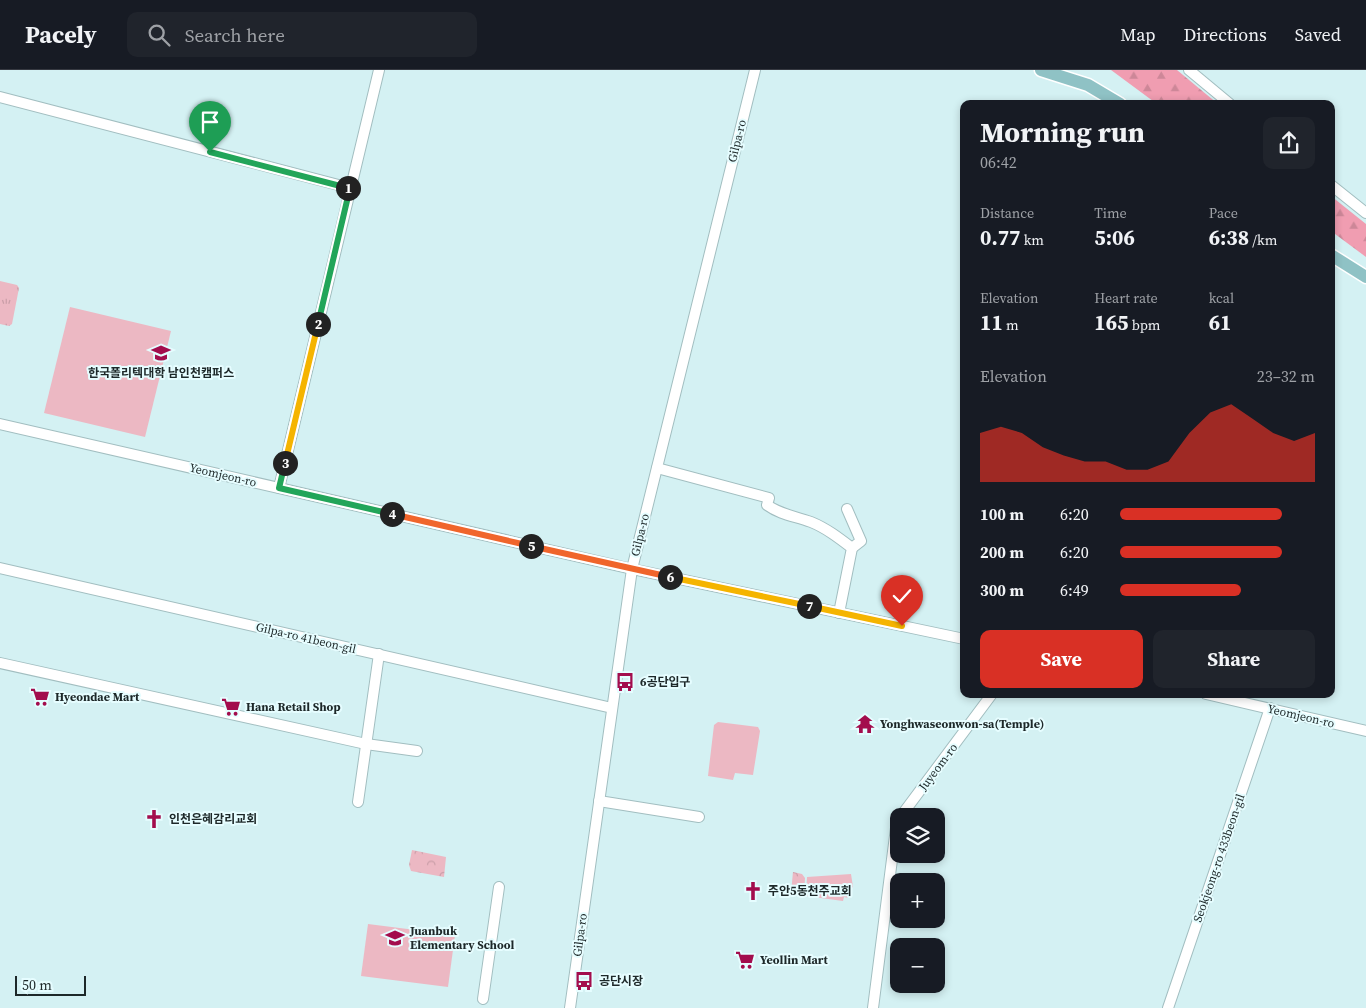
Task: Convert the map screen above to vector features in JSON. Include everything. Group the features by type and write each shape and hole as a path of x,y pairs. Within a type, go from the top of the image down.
{"main road":[{"path":"1041,70 1088,85 1113,100"},
{"path":"1335,258 1366,277"}],"street":[{"path":"279,488 379,70"},
{"name":"Gilpa-ro","path":"570,1008 632,569 755,70"},
{"path":"1189,70 1225,100"},
{"path":"0,97 350,188"},
{"path":"1335,188 1366,213"},
{"name":"Yeomjeon-ro","path":"5,425 632,569 960,638"},
{"path":"656,468 769,498 766,505 778,513 810,522 828,530 852,548"},
{"path":"840,613 852,548 861,541 847,509"},
{"name":"Gilpa-ro 41beon-gil","path":"0,568 612,708"},
{"path":"358,802 379,654"},
{"path":"0,663 366,744 417,751"},
{"name":"Juyeom-ro","path":"907,808 989,698"},
{"name":"Yeomjeon-ro","path":"1224,698 1366,731"},
{"name":"Seokjeong-ro 433beon-gil","path":"1168,1008 1270,708"},
{"path":"599,801 699,817"},
{"path":"873,1008 892,863"},
{"path":"483,998 499,887"}],"green space":[{"path":"1111,70 1177,70 1213,100 1152,100"},
{"path":"1335,199 1366,224 1366,257 1335,234"},
{"path":"0,281 17,285 19,288 12,324 9,326 0,324"},
{"path":"70,307 171,331 145,437 44,413"},
{"path":"718,722 758,727 760,731 753,775 735,773 733,780 708,776 714,725"},
{"path":"412,850 446,857 444,877 411,871 409,865"},
{"path":"793,872 802,874 805,878 804,895 791,893"},
{"path":"851,874 853,887 850,889 849,898 844,897 843,901 806,896 807,877"},
{"path":"368,924 455,935 448,987 361,976"}],"place":[{"name":"한국폴리텍대학 남인천캠퍼스","path":"161,353"},
{"name":"6공단입구","path":"625,682"},
{"name":"Hyeondae Mart","path":"40,697"},
{"name":"Hana Retail Shop","path":"231,707"},
{"name":"Yonghwaseonwon-sa(Temple)","path":"865,724"},
{"name":"인천은혜감리교회","path":"154,819"},
{"name":"주안5동천주교회","path":"753,891"},
{"name":"Juanbuk Elementary School","path":"395,938"},
{"name":"Yeollin Mart","path":"745,960"},
{"name":"공단시장","path":"584,981"}],"route":[{"path":"210,152 350,188 279,488 632,569 902,626"}]}
